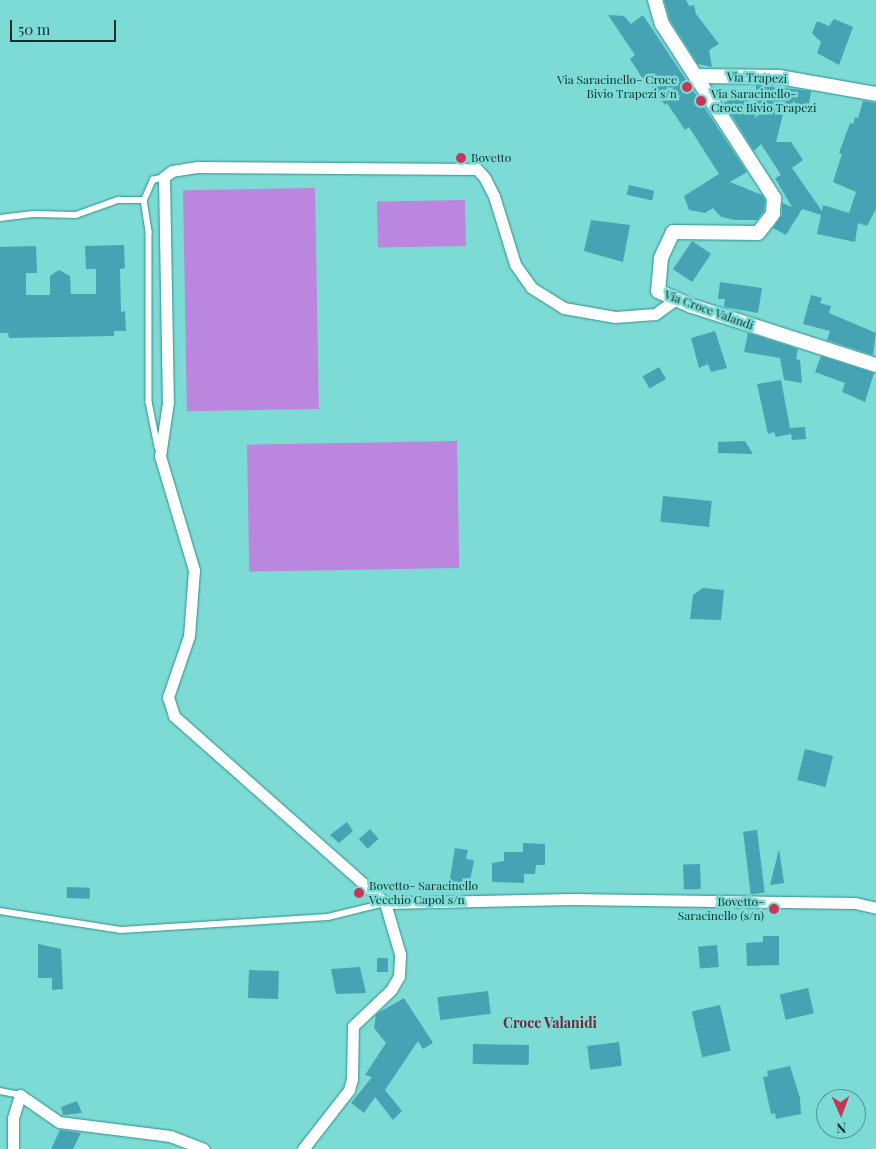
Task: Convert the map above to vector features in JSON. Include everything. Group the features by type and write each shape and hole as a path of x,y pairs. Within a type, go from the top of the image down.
{"street":[{"name":"Via Croce Valandi","path":"655,0 662,24 774,198 773,214 758,234 673,232 661,258 658,291 676,299 876,365"},
{"name":"Via Trapezi","path":"697,76 780,77 876,94"},
{"path":"303,1149 349,1090 353,1026 391,990 399,976 400,954 385,903 174,716 168,697 189,636 194,570 160,456 168,402 164,177 172,171 197,168 477,169 485,178 494,196 515,264 532,287 564,308 616,317 655,314 676,299"},
{"path":"385,903 571,899 855,903 876,908"},
{"path":"13,1149 13,1118 20,1095 58,1122 170,1136 204,1149"}],"lane":[{"path":"160,456 149,402 149,232 144,200 153,180 164,177"},
{"path":"0,218 35,214 76,215 118,200 144,200"},
{"path":"0,912 84,927 121,930 328,917 385,903"},
{"path":"0,1091 20,1095"}],"shaded area":[{"path":"315,188 319,409 187,411 183,190"},
{"path":"465,200 466,246 378,248 377,202"},
{"path":"457,441 459,568 249,572 247,445"}],"building":[{"path":"664,0 686,0 689,6 694,5 696,14 719,44 709,50 712,67 698,64 670,20"},
{"path":"608,15 624,16 631,24 643,15 747,172 730,182 762,195 765,200 764,211 757,220 735,220 721,217 713,208 705,213 689,210 684,196 719,174 689,127 685,130 667,103 665,105 650,85 648,87 630,59 635,55"},
{"path":"834,19 853,27 839,65 817,53 821,42 812,33 817,21 829,26"},
{"path":"756,85 811,91 808,110 785,106 776,142 791,142 803,160 792,168 822,211 823,205 849,213 856,192 833,182 842,154 839,153 850,123 853,124 855,117 858,118 863,101 876,103 876,209 867,226 858,223 855,242 817,234 821,215 802,209 786,235 773,228 782,215 782,203 792,207 775,178 781,175 761,144 754,151 724,103 742,92 756,113"},
{"path":"629,185 654,191 652,201 627,195"},
{"path":"591,220 630,225 623,262 584,251"},
{"path":"692,241 711,254 692,282 673,269"},
{"path":"124,245 125,268 120,269 121,312 125,311 126,331 114,331 114,336 9,338 8,333 0,333 0,247 36,246 37,273 26,273 26,295 50,295 50,276 59,270 70,276 71,294 96,294 96,269 86,269 85,246"},
{"path":"720,282 762,288 758,313 724,307 725,299 718,299"},
{"path":"811,295 822,298 820,303 831,306 829,313 876,333 873,355 827,340 830,331 803,324"},
{"path":"715,331 727,368 711,372 708,364 699,368 691,338"},
{"path":"748,333 798,349 796,359 800,360 802,383 784,380 780,358 744,352"},
{"path":"821,356 874,373 865,402 842,392 845,383 815,372"},
{"path":"659,367 666,379 650,389 643,376"},
{"path":"781,380 790,428 805,427 806,439 792,440 791,434 776,437 774,432 768,434 757,384"},
{"path":"745,441 753,454 718,453 718,442"},
{"path":"663,496 712,501 709,527 660,522"},
{"path":"703,588 724,590 721,620 690,619 693,595"},
{"path":"805,749 833,756 825,787 797,780"},
{"path":"347,822 353,831 339,843 330,835"},
{"path":"370,829 379,839 368,849 359,839"},
{"path":"757,830 765,893 751,894 743,832"},
{"path":"523,843 545,844 545,865 536,865 535,874 524,874 524,883 492,882 492,863 504,861 504,852 523,852"},
{"path":"455,848 468,850 466,859 474,860 469,887 449,884"},
{"path":"779,849 784,883 770,885"},
{"path":"700,864 701,889 684,890 683,865"},
{"path":"67,887 90,888 90,899 67,898"},
{"path":"763,936 779,936 779,965 747,966 746,943 763,942"},
{"path":"38,944 61,949 63,989 52,990 52,978 38,978"},
{"path":"717,945 719,967 700,969 698,947"},
{"path":"377,958 388,958 388,972 377,972"},
{"path":"360,967 366,993 336,994 331,969"},
{"path":"249,970 279,971 278,999 248,998"},
{"path":"808,988 814,1013 786,1020 780,995"},
{"path":"488,991 491,1014 440,1020 437,997"},
{"path":"404,998 433,1043 423,1049 418,1041 385,1090 402,1111 393,1120 375,1097 364,1113 351,1103 372,1077 365,1075 386,1043 374,1028 376,1014"},
{"path":"720,1005 731,1051 702,1057 692,1012"},
{"path":"619,1042 622,1066 590,1070 587,1046"},
{"path":"473,1044 529,1045 529,1065 473,1064"},
{"path":"790,1066 800,1098 801,1114 776,1119 775,1113 771,1114 763,1077 768,1076 767,1071"},
{"path":"77,1101 82,1113 63,1115 61,1107"},
{"path":"60,1130 81,1133 73,1149 51,1149"}],"place":[{"name":"Via Saracinello- Croce Bivio Trapezi s/n","path":"687,87"},
{"name":"Via Saracinello- Croce Bivio Trapezi","path":"701,101"},
{"name":"Bovetto","path":"461,158"},
{"name":"Bovetto- Saracinello Vecchio Capol s/n","path":"359,893"},
{"name":"Bovetto- Saracinello (s/n)","path":"774,909"}],"district":[{"name":"Croce Valanidi","path":"550,1023"}]}
